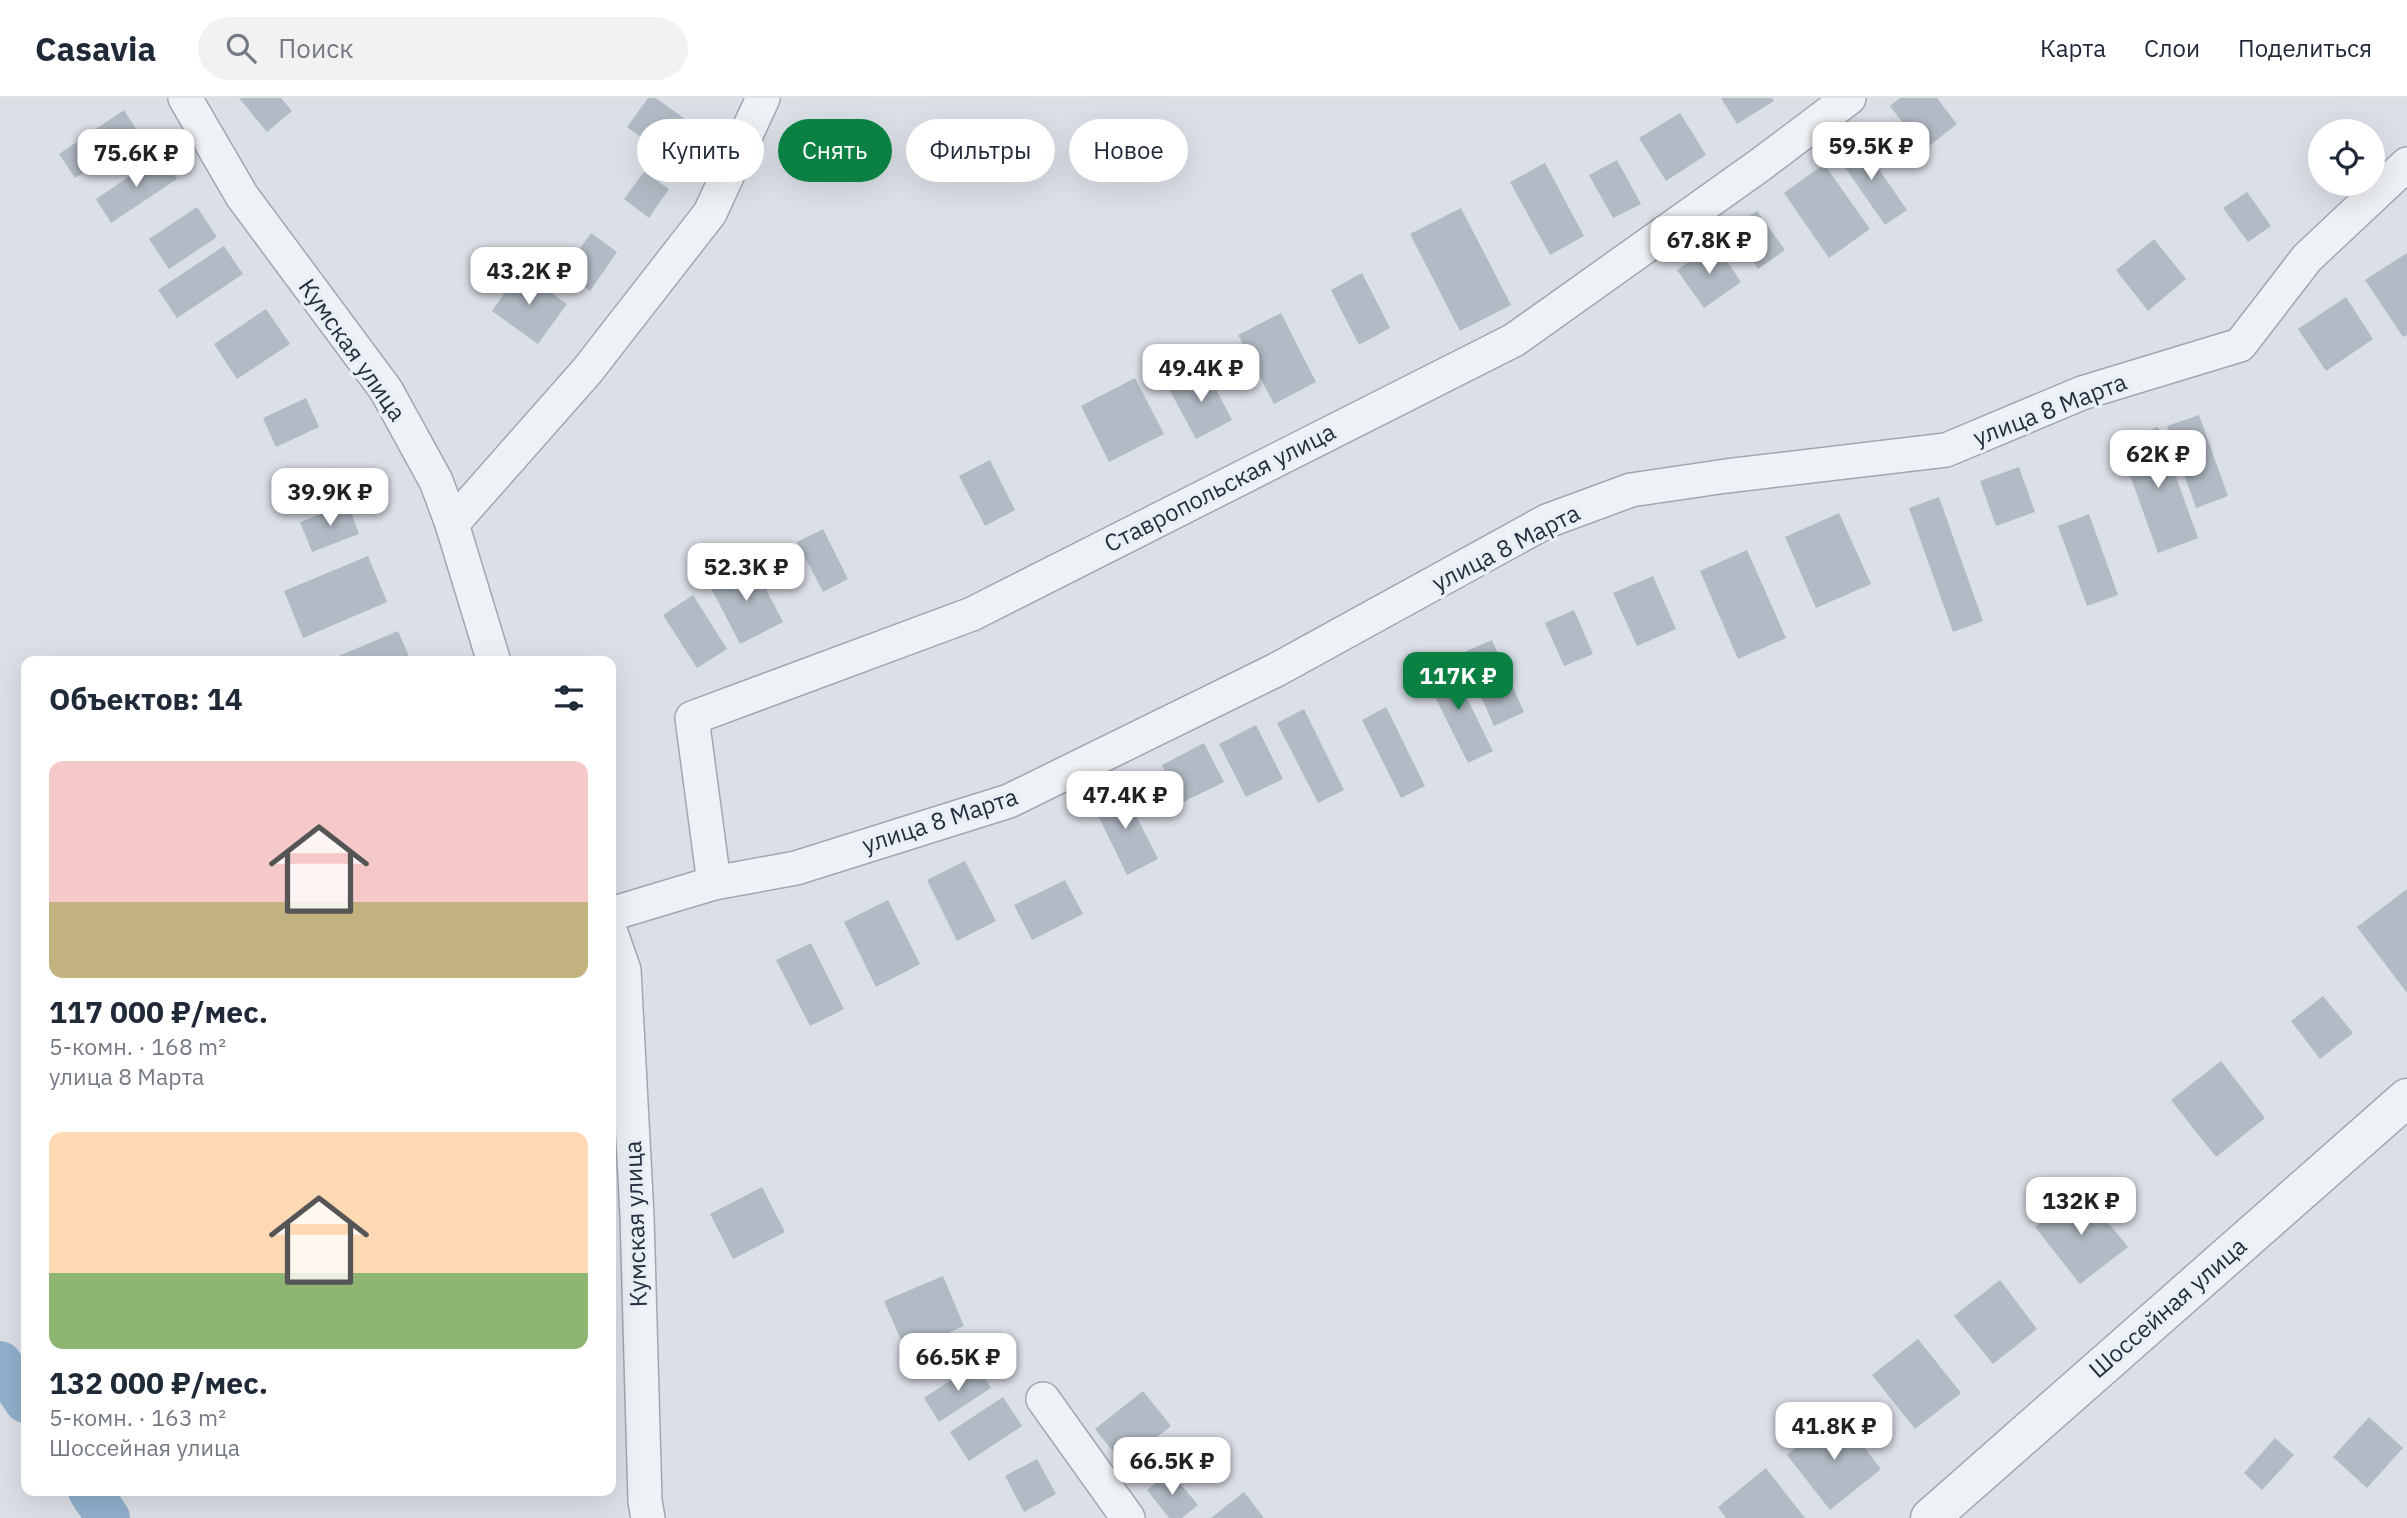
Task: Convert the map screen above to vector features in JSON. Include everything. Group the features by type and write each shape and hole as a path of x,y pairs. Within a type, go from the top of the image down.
{"street":[{"name":"Кумская улица","path":"185,98 242,196 386,390 436,481 492,656"},
{"path":"452,524 587,371 710,213 763,98"},
{"name":"Ставропольская улица","path":"715,883 692,718 972,614 1514,340 1760,165 1849,98"},
{"name":"улица 8 Марта","path":"616,913 715,883 796,868 1009,801 1276,670 1547,521 1631,490 1946,450 2082,393 2240,345 2307,258 2407,164"},
{"name":"Кумская улица","path":"616,947 624,970 637,1216 645,1501 648,1518"},
{"name":"Шоссейная улица","path":"1930,1518 2407,1098"},
{"path":"1043,1399 1128,1518"}],"building":[{"path":"239,98 281,98 292,111 267,132"},
{"path":"648,98 656,98 685,119 637,119 637,134 627,127"},
{"path":"1721,98 1772,98 1774,101 1737,124"},
{"path":"1900,98 1937,98 1957,124 1924,150 1890,106"},
{"path":"124,110 140,135 75,178 59,154"},
{"path":"1680,113 1706,155 1666,181 1639,138"},
{"path":"1857,138 1907,210 1885,225 1835,153"},
{"path":"161,155 177,179 111,223 96,199"},
{"path":"1617,160 1641,204 1613,218 1589,175"},
{"path":"1545,163 1584,236 1550,255 1510,182"},
{"path":"1824,164 1870,229 1829,258 1784,193"},
{"path":"637,181 659,182 669,189 649,218 624,199"},
{"path":"2247,192 2271,226 2248,242 2223,208"},
{"path":"197,207 217,237 169,269 149,239"},
{"path":"1461,208 1511,305 1460,331 1410,234"},
{"path":"1757,211 1785,250 1758,269 1731,229"},
{"path":"591,233 617,252 590,291 563,272"},
{"path":"2154,239 2186,279 2148,311 2116,270"},
{"path":"1715,244 1741,282 1704,308 1677,270"},
{"path":"224,246 243,274 177,318 158,290"},
{"path":"2407,253 2407,335 2403,337 2365,280"},
{"path":"520,271 567,304 538,344 492,311"},
{"path":"1362,273 1390,328 1359,345 1331,290"},
{"path":"2346,297 2373,339 2326,371 2298,329"},
{"path":"266,309 290,344 237,379 214,344"},
{"path":"1281,313 1316,382 1274,404 1238,335"},
{"path":"1206,370 1232,420 1196,439 1169,389"},
{"path":"1135,378 1164,434 1109,462 1081,406"},
{"path":"306,398 319,427 276,447 263,418"},
{"path":"2199,415 2228,496 2196,508 2167,426"},
{"path":"2158,427 2198,538 2158,553 2118,442"},
{"path":"990,460 1015,510 985,526 959,476"},
{"path":"333,467 341,489 281,512 273,490"},
{"path":"2019,467 2035,512 1996,526 1980,481"},
{"path":"1939,497 1983,621 1953,632 1909,508"},
{"path":"348,504 359,534 312,552 300,522"},
{"path":"1839,513 1871,584 1816,608 1785,537"},
{"path":"2089,514 2118,595 2087,606 2058,526"},
{"path":"823,529 848,579 823,592 797,542"},
{"path":"1747,550 1786,638 1738,659 1700,571"},
{"path":"368,556 387,602 303,638 284,591"},
{"path":"752,562 783,622 740,644 709,584"},
{"path":"1653,576 1676,629 1637,646 1613,593"},
{"path":"693,595 727,649 697,668 663,615"},
{"path":"1574,610 1593,654 1564,666 1545,623"},
{"path":"398,631 409,656 339,656"},
{"path":"1492,640 1524,712 1494,726 1462,653"},
{"path":"1448,660 1493,751 1468,763 1423,673"},
{"path":"1386,707 1425,786 1401,798 1362,720"},
{"path":"1304,709 1344,790 1318,803 1277,723"},
{"path":"1256,725 1283,779 1246,797 1219,744"},
{"path":"1204,743 1224,782 1181,803 1162,765"},
{"path":"1122,788 1158,859 1127,875 1092,803"},
{"path":"965,861 996,921 957,941 927,880"},
{"path":"1065,880 1083,914 1032,940 1014,905"},
{"path":"2407,889 2407,993 2357,927"},
{"path":"888,900 920,964 876,987 844,922"},
{"path":"811,943 844,1009 810,1026 776,960"},
{"path":"2323,996 2353,1033 2320,1059 2291,1021"},
{"path":"2221,1061 2265,1118 2216,1157 2171,1100"},
{"path":"762,1187 785,1232 733,1259 710,1214"},
{"path":"2082,1190 2128,1247 2080,1284 2035,1227"},
{"path":"943,1276 964,1326 906,1351 884,1301"},
{"path":"2000,1280 2037,1329 1993,1364 1954,1316"},
{"path":"1918,1339 1961,1393 1915,1429 1872,1375"},
{"path":"976,1364 991,1388 939,1422 924,1398"},
{"path":"1143,1391 1171,1426 1123,1464 1095,1429"},
{"path":"1003,1397 1022,1426 969,1461 950,1432"},
{"path":"1838,1414 1881,1469 1830,1510 1787,1455"},
{"path":"2369,1417 2403,1448 2367,1488 2333,1457"},
{"path":"2275,1438 2294,1455 2262,1490 2244,1473"},
{"path":"1037,1459 1056,1494 1024,1512 1005,1476"},
{"path":"1766,1468 1805,1518 1726,1518 1718,1507"},
{"path":"1170,1471 1198,1505 1182,1518 1169,1518 1147,1490"},
{"path":"1244,1492 1264,1518 1211,1518"}],"waterway":[{"path":"0,1363 21,1394"},
{"path":"93,1496 108,1518"}]}
